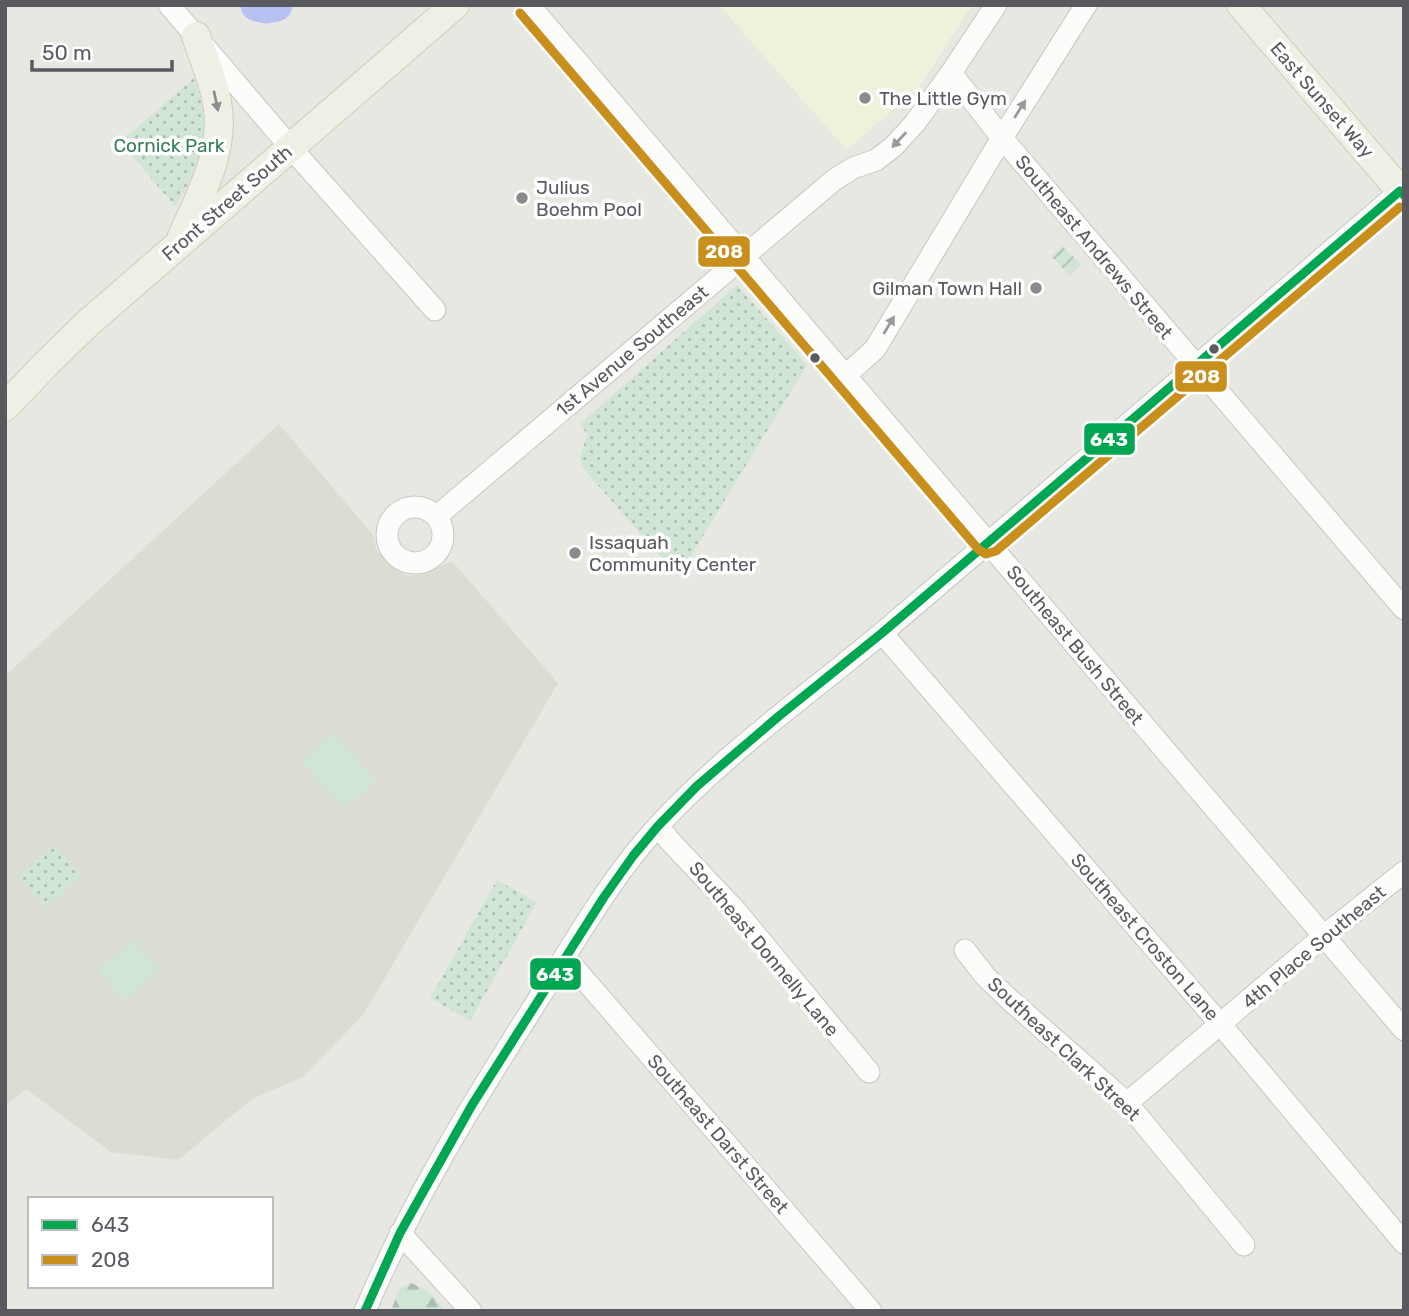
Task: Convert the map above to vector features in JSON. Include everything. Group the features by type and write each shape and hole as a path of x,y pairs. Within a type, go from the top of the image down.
{"main road":[{"name":"Front Street South","path":"5,407 88,323 455,5"},
{"name":"East Sunset Way","path":"1241,5 1403,192"},
{"path":"179,244 211,167 219,134 217,100 195,36"}],"street":[{"path":"169,5 435,310"},
{"name":"Southeast Bush Street","path":"529,5 1404,1030"},
{"name":"1st Avenue Southeast","path":"436,516 843,173 876,160 893,147 915,123 996,5"},
{"path":"845,376 875,349 1086,5"},
{"name":"Southeast Andrews Street","path":"951,73 1002,138 1404,609"},
{"path":"365,1311 400,1233 472,1105 565,957 633,856 658,826 697,786 779,716 882,633 1403,192"},
{"name":"Southeast Croston Lane","path":"882,633 1221,1025 1404,1243"},
{"name":"Southeast Donnelly Lane","path":"658,826 737,912 869,1072"},
{"name":"4th Place Southeast","path":"1127,1103 1324,936 1404,873"},
{"name":"Southeast Clark Street","path":"965,950 1010,1000 1127,1103 1244,1245"},
{"name":"Southeast Darst Street","path":"565,957 871,1311"},
{"path":"400,1233 471,1311"},
{"path":"840,1275 858,1311"}],"shaded area":[{"path":"719,5 972,5 919,87 847,150"},
{"path":"279,424 373,535 376,549 390,566 408,576 425,574 452,561 558,683 363,1015 303,1077 252,1099 178,1160 111,1152 26,1089 5,1106 5,676"}],"green space":[{"name":"Cornick Park","path":"194,78 203,114 203,145 194,173 175,206 120,142"},
{"path":"1062,246 1081,264 1070,276 1051,256"},
{"path":"737,285 807,365 678,577 582,467 580,458 587,434 580,424"},
{"path":"334,732 376,781 344,809 301,761"},
{"path":"54,845 81,876 45,908 18,877"},
{"path":"497,880 537,902 470,1021 430,998"},
{"path":"134,939 161,969 125,1001 98,970"},
{"path":"411,1283 427,1290 446,1311 391,1311 399,1289"}],"waterway":[{"path":"257,5 276,5"}],"transit line":[{"name":"208","path":"520,13 979,550 986,554 996,551 1400,207"},
{"name":"643","path":"365,1311 400,1233 472,1105 604,897 658,826 697,786 779,716 882,633 1400,191 1404,195"}],"place":[{"name":"The Little Gym","path":"865,98"},
{"name":"Julius Boehm Pool","path":"522,198"},
{"name":"Gilman Town Hall","path":"1036,288"},
{"name":"Issaquah Community Center","path":"575,553"}]}
